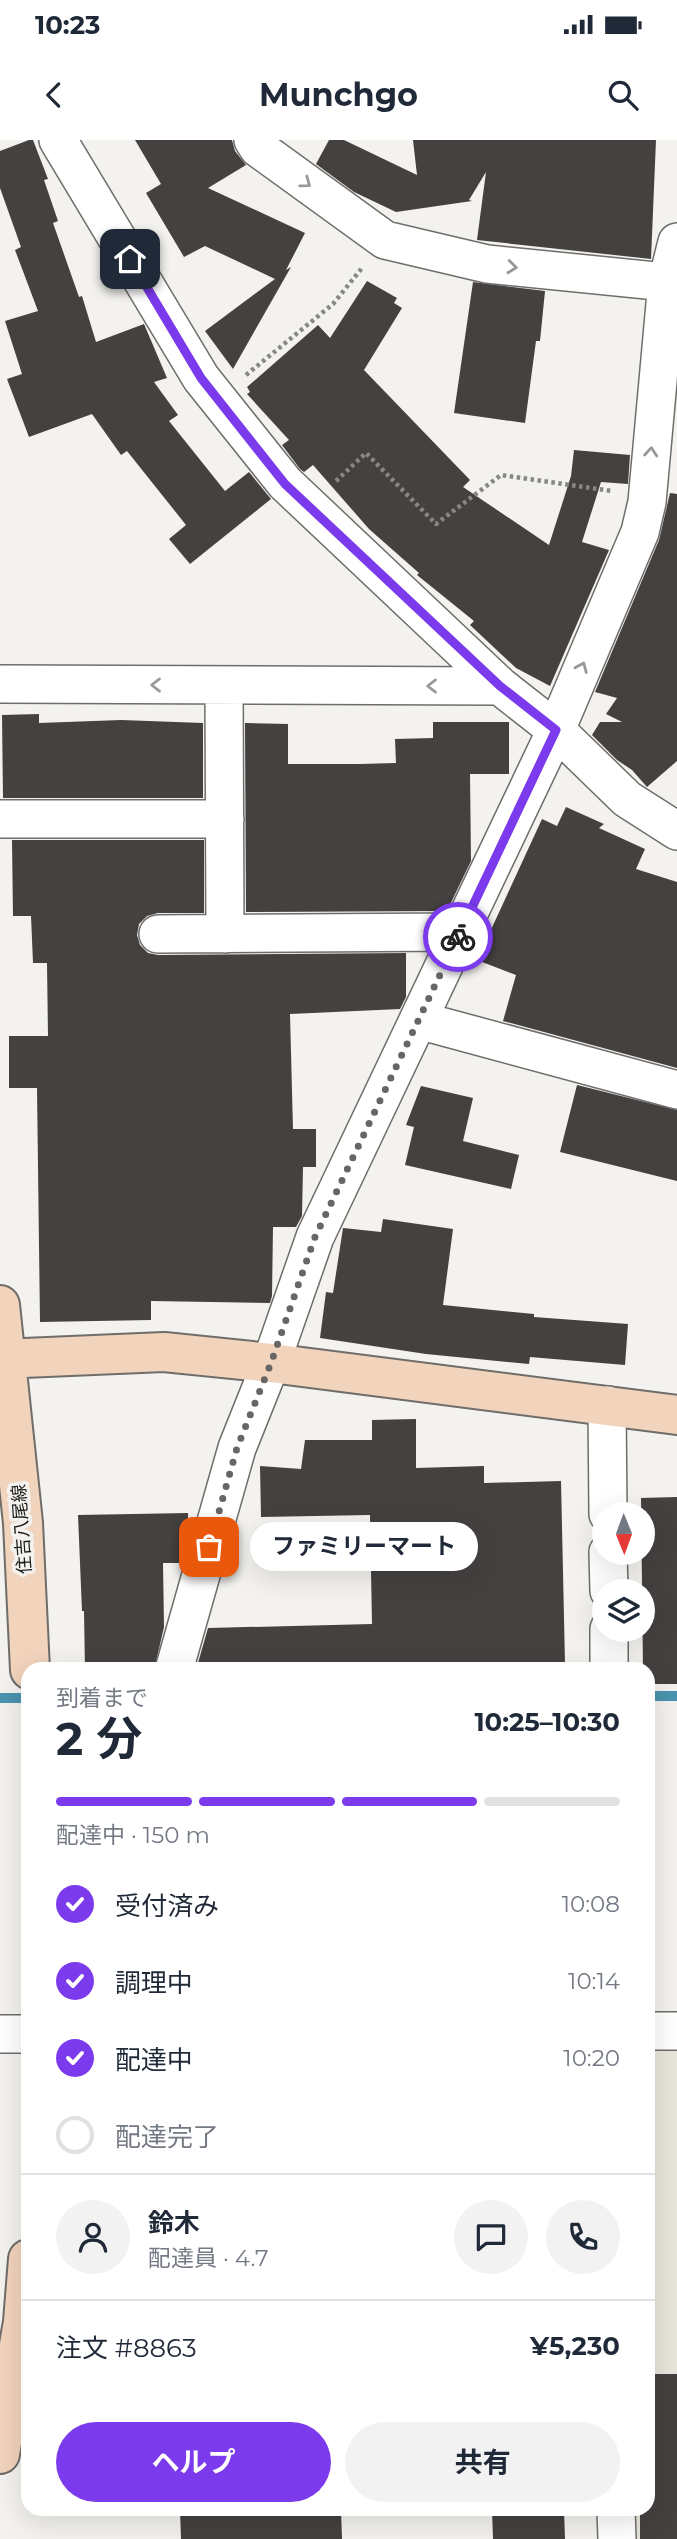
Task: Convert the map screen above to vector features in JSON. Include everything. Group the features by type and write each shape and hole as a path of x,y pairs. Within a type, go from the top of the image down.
{"street":[{"path":"58,140 201,378 285,484 500,686 556,730 627,799 677,831"},
{"path":"253,140 258,148 385,240 487,264 672,283"},
{"path":"176,1662 237,1448 271,1363 315,1237 556,730 640,532 648,496 677,242"},
{"path":"0,684 500,686"},
{"path":"224,685 225,934"},
{"path":"0,819 225,819"},
{"path":"158,934 460,932"},
{"path":"418,1020 677,1090"},
{"name":"住吉八尾線","path":"0,1306 3,1359 23,1523 30,1662"},
{"path":"3,1359 164,1352 271,1363 677,1415"},
{"path":"607,1405 608,1502"},
{"path":"609,1642 609,1662"},
{"path":"655,2031 677,2031"},
{"path":"0,2034 21,2035"},
{"path":"0,2454 21,2333"},
{"path":"616,2516 617,2539"}],"path":[{"path":"217,397 333,304 385,240"},
{"path":"310,507 366,453 436,524 501,475 648,496"}],"shaded area":[{"path":"655,2041 677,2041 677,2539 621,2539 621,2516 655,2516"}],"building":[{"path":"33,140 48,179 44,180 58,221 53,223 79,297 82,296 96,342 144,324 167,378 154,382 178,415 169,421 225,491 249,472 271,499 190,564 169,539 186,525 127,451 121,455 92,414 29,437 7,379 22,374 5,321 38,311 15,250 21,247 0,188 0,151"},
{"path":"135,140 232,140 235,151 246,165 208,188 305,233 286,270 291,267 233,369 205,331 275,279 205,246 184,257 146,193 161,184"},
{"path":"329,140 344,140 417,175 413,140 656,140 651,259 477,240 486,172 469,200 472,201 396,212 354,192 316,164"},
{"path":"367,281 397,298 394,303 402,308 364,370 470,480 463,487 549,545 571,476 574,450 630,455 628,484 601,482 582,542 609,550 550,686 516,668 470,625 474,621 417,575 419,573 369,529 313,465 304,472 300,469 282,445 289,440 247,394 250,392 247,387 318,325 330,338"},
{"path":"473,282 545,291 540,341 536,341 525,423 454,413"},
{"path":"670,493 677,494 677,761 647,787 592,735 600,722 622,722 606,714 617,698 595,692 659,540"},
{"path":"39,714 39,723 121,720 203,723 203,798 3,798 2,715"},
{"path":"433,722 509,722 509,774 470,774 471,861 447,911 246,912 245,723 288,724 288,764 360,764 396,763 395,739 433,738"},
{"path":"566,807 604,824 599,828 645,849 636,869 677,882 677,1068 503,1021 516,975 477,960 542,819 557,826"},
{"path":"12,840 204,840 204,913 158,913 147,916 139,924 137,935 140,945 148,953 406,953 406,997 400,1009 290,1014 293,1129 316,1129 316,1167 303,1167 302,1216 296,1227 273,1227 270,1303 151,1301 151,1320 40,1322 37,1088 9,1088 9,1036 48,1036 47,963 33,963 31,916 13,916"},
{"path":"577,1085 677,1110 677,1181 560,1152"},
{"path":"421,1086 473,1098 463,1141 519,1155 511,1189 405,1165 414,1127 406,1125"},
{"path":"383,1219 453,1229 443,1305 534,1314 534,1317 628,1324 625,1365 530,1357 529,1364 426,1354 320,1338 326,1292 333,1293 343,1228 381,1232"},
{"path":"416,1419 416,1468 484,1466 484,1483 561,1481 565,1662 198,1662 208,1628 372,1624 370,1515 261,1517 260,1466 301,1469 305,1440 372,1440 372,1420"},
{"path":"677,1497 677,1684 655,1684 655,1662 643,1662 643,1642 655,1642 655,1579 642,1579 642,1565 655,1565 655,1502 641,1502 641,1498"},
{"path":"188,1513 188,1542 183,1563 163,1563 164,1627 156,1662 85,1662 78,1515"},
{"path":"655,2374 677,2374 677,2539 640,2539 640,2516 655,2516"},
{"path":"180,2516 341,2516 342,2539 181,2539"},
{"path":"492,2516 564,2516 565,2539 493,2539"}],"waterway":[{"path":"655,1696 677,1696"},
{"path":"0,1698 21,1698"}],"way so far":[{"path":"209,1547 237,1448 271,1363 315,1237 458,937"}],"place":[{"name":"ファミリーマート","path":"209,1547"}],"route":[{"path":"130,259 201,378 285,484 500,686 556,730 458,937"}]}
